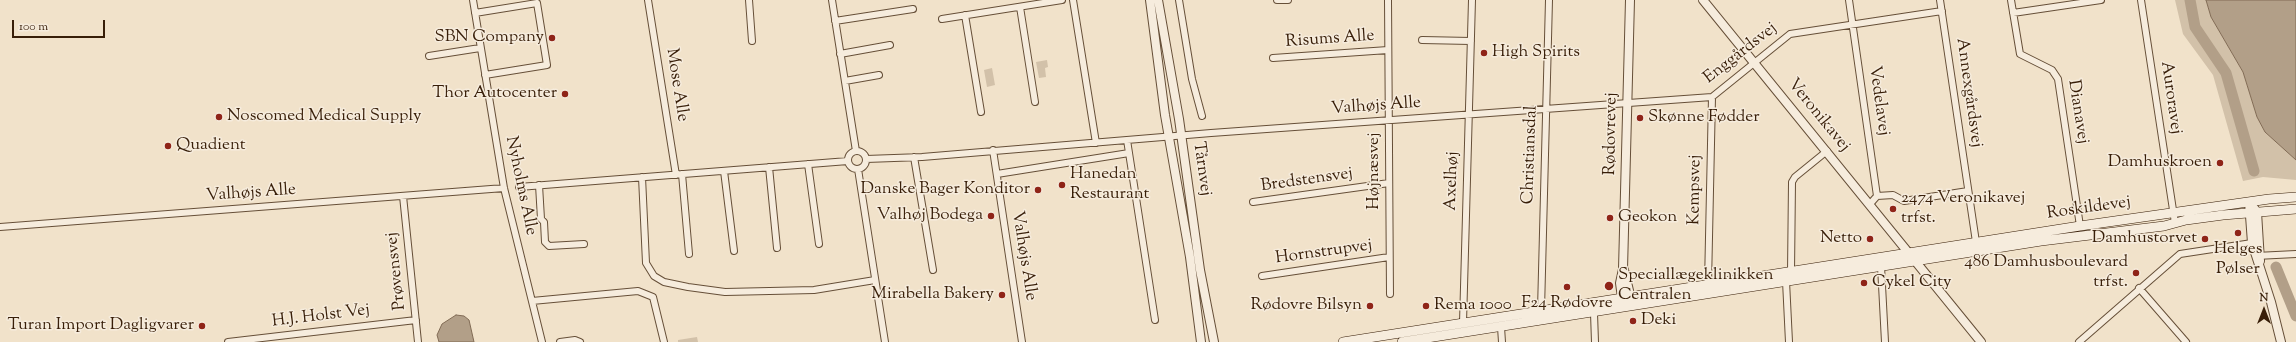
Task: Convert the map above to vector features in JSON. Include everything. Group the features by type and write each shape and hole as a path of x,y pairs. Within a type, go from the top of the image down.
{"main road":[{"name":"Roskildevej","path":"1343,342 1626,296 1791,272 2080,226 2249,202 2296,197"},
{"name":"Roskildevej","path":"1402,342 1594,313 1917,260 2253,212 2296,209"}],"street":[{"name":"Nyholms Alle","path":"473,0 504,188 542,342"},
{"name":"Mose Alle","path":"648,0 679,174"},
{"path":"749,0 752,40"},
{"path":"832,0 856,152"},
{"path":"942,19 1062,0"},
{"path":"1073,0 1096,142"},
{"name":"Tårnvej","path":"1150,0 1169,136 1190,257 1201,342"},
{"name":"Tårnvej","path":"1158,0 1181,136 1200,270 1214,342"},
{"path":"1179,0 1192,79 1202,116"},
{"path":"1277,0 1288,0"},
{"name":"Højnæsvej","path":"1388,0 1388,183 1390,294"},
{"name":"Axelhøj","path":"1463,323 1472,0"},
{"name":"Christiansdal","path":"1541,310 1549,0"},
{"name":"Rødovrevej","path":"1628,307 1626,296 1620,283 1623,269 1630,0"},
{"name":"Veronikavej","path":"1703,0 1917,260 1982,342"},
{"name":"Vedelavej","path":"1849,0 1877,196"},
{"name":"Annexgårdsvej","path":"1940,0 1976,242"},
{"name":"Dianavej","path":"2011,0 2020,54 2052,70 2058,79 2080,226"},
{"path":"2013,12 2101,0"},
{"name":"Auroravej","path":"2141,0 2174,223"},
{"path":"475,13 537,2 547,65 485,75"},
{"path":"1020,7 1035,102"},
{"path":"835,21 913,9"},
{"name":"Enggårdsvej","path":"1627,102 1712,97 1790,34 1942,11"},
{"path":"965,15 981,112"},
{"path":"1422,40 1471,40"},
{"path":"840,54 890,45"},
{"path":"429,56 480,48"},
{"name":"Risums Alle","path":"1273,58 1388,50"},
{"path":"845,81 879,75"},
{"name":"Kempsvej","path":"1708,284 1712,97"},
{"name":"Valhøjs Alle","path":"866,159 914,157 1169,136 1627,102"},
{"path":"1127,140 1155,320"},
{"name":"Valhøjs Alle","path":"993,150 1022,342"},
{"path":"1791,272 1792,182 1795,177 1827,151"},
{"path":"856,152 862,153 866,159 864,165 858,168 852,167 848,161 850,155 856,152"},
{"path":"997,174 1129,153"},
{"path":"914,157 933,270"},
{"path":"519,187 848,161"},
{"path":"808,164 819,244"},
{"path":"769,167 777,248"},
{"path":"858,168 885,342"},
{"path":"724,171 734,251"},
{"path":"679,174 689,254"},
{"path":"642,177 646,263 654,276 664,282 688,288 725,292 814,290 875,280"},
{"name":"Bredstensvej","path":"1253,202 1388,183"},
{"path":"539,185 541,219 544,222 546,242 549,246 584,244"},
{"name":"Valhøjs Alle","path":"0,227 504,188"},
{"path":"1870,204 1877,196 1893,194 1904,201 1968,191"},
{"name":"Prøvensvej","path":"403,196 418,342"},
{"path":"2249,202 2253,212 2260,266 2281,342"},
{"path":"2253,212 2252,243 2258,256"},
{"path":"2079,342 2139,288 2180,254 2252,243"},
{"path":"2258,256 2296,254"},
{"name":"Hornstrupvej","path":"1262,276 1390,257"},
{"path":"1881,266 1885,342"},
{"path":"1786,281 1789,342"},
{"path":"2139,288 2186,342"},
{"path":"532,301 638,291 653,297 664,342"},
{"path":"1594,313 1596,342"},
{"name":"H.J. Holst Vej","path":"228,342 416,320"},
{"path":"1501,327 1502,342"},
{"path":"560,342 575,340 580,342"}],"shaded area":[{"path":"2175,0 2206,0 2211,17 2243,72 2257,117 2265,132 2296,160 2296,180 2263,177 2243,181 2213,75 2183,34"},
{"path":"2206,0 2296,0 2296,160 2265,132 2257,117 2243,72 2211,17"},
{"path":"1047,60 1048,67 1045,68 1046,77 1039,78 1036,62"},
{"path":"992,68 995,85 987,87 984,70"},
{"path":"456,315 464,316 469,320 474,342 439,342 437,335 442,324"},
{"path":"697,337 698,342 678,342 678,340"}],"waterway":[{"path":"2190,0 2195,27 2226,73 2254,171"},
{"path":"2276,267 2296,316"}],"place":[{"name":"SBN Company","path":"552,38"},
{"name":"High Spirits","path":"1484,53"},
{"name":"Thor Autocenter","path":"565,94"},
{"name":"Noscomed Medical Supply","path":"219,117"},
{"name":"Skønne Fødder","path":"1640,118"},
{"name":"Quadient","path":"168,146"},
{"name":"Damhuskroen","path":"2220,163"},
{"name":"Hanedan Restaurant","path":"1062,185"},
{"name":"Danske Bager Konditor","path":"1038,190"},
{"name":"2474 Veronikavej trfst.","path":"1893,209"},
{"name":"Valhøj Bodega","path":"991,216"},
{"name":"Geokon","path":"1610,218"},
{"name":"Helges Pølser","path":"2238,233"},
{"name":"Netto","path":"1870,239"},
{"name":"Damhustorvet","path":"2205,239"},
{"name":"486 Damhusboulevard trfst.","path":"2136,273"},
{"name":"Cykel City","path":"1864,283"},
{"name":"Speciallægeklinikken Centralen","path":"1609,286"},
{"name":"F24 Rødovre","path":"1567,287"},
{"name":"Mirabella Bakery","path":"1002,295"},
{"name":"Rødovre Bilsyn","path":"1370,306"},
{"name":"Rema 1000","path":"1426,306"},
{"name":"Deki","path":"1633,321"},
{"name":"Turan Import Dagligvarer","path":"202,326"}]}
